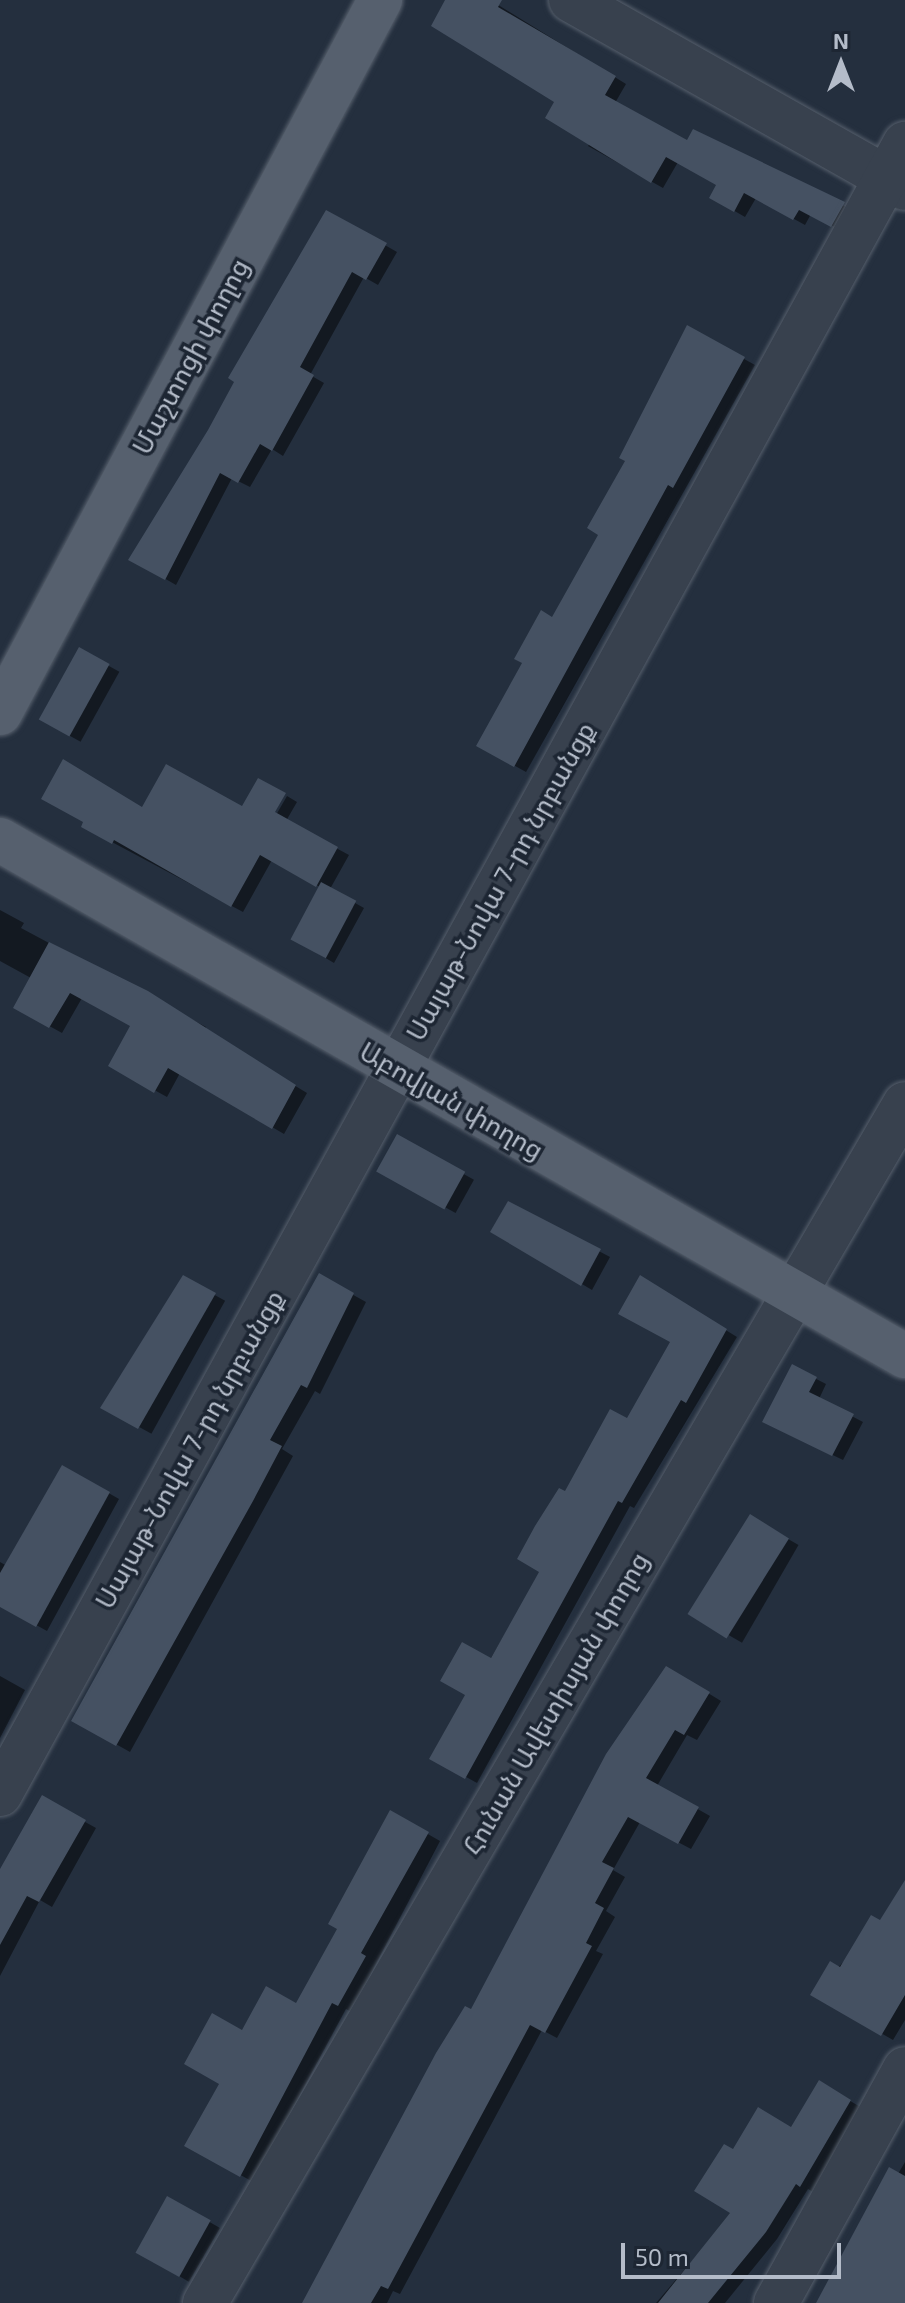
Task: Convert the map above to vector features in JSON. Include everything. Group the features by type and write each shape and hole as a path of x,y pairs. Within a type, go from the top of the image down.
{"main road":[{"name":"Մաշտոցի փողոց","path":"0,713 380,0"},
{"name":"Աբովյան փողոց","path":"0,840 905,1356"}],"street":[{"path":"571,0 898,170"},
{"name":"Սայաթ-Նովա 7-րդ նրբանցք","path":"0,1794 397,1069 898,170"},
{"name":"Հունան Ավետիսյան փողոց","path":"205,2303 905,1104"},
{"path":"776,2303 905,2069"}],"building":[{"path":"445,0 502,0 498,7 616,76 605,95 687,140 693,129 845,202 831,227 799,210 793,220 744,193 734,212 709,198 716,185 666,157 651,183 545,118 554,102 431,26"},
{"path":"326,210 387,243 366,280 352,272 300,367 314,375 272,451 260,444 238,483 220,473 165,580 128,560 208,430 234,382 228,378"},
{"path":"687,325 745,357 673,488 668,485 514,767 476,746 522,663 514,659 541,610 552,617 598,535 587,528 625,461 619,458"},
{"path":"79,647 110,664 69,737 39,720"},
{"path":"63,759 142,807 166,764 242,806 258,778 286,793 275,812 338,847 316,887 260,855 231,907 114,840 112,844 81,827 83,822 41,799"},
{"path":"321,882 356,901 326,958 290,939"},
{"path":"49,942 148,991 296,1085 272,1129 168,1068 154,1093 108,1066 130,1026 70,993 49,1028 13,1008"},
{"path":"397,1134 465,1172 444,1209 376,1172"},
{"path":"508,1201 601,1249 581,1286 490,1232"},
{"path":"319,1273 354,1293 307,1388 301,1385 270,1440 282,1446 116,1746 71,1721"},
{"path":"183,1275 216,1293 138,1429 100,1408"},
{"path":"640,1275 727,1329 686,1403 681,1400 622,1503 618,1501 465,1779 429,1759 465,1695 440,1681 462,1642 491,1658 539,1572 517,1559 535,1526 559,1488 565,1491 610,1409 627,1418 670,1342 618,1314"},
{"path":"792,1364 817,1377 809,1392 854,1414 832,1456 762,1422"},
{"path":"62,1465 110,1492 36,1627 0,1607 0,1573"},
{"path":"750,1514 789,1538 726,1638 687,1614"},
{"path":"666,1666 710,1692 684,1735 675,1730 646,1778 699,1807 678,1844 628,1817 602,1862 614,1868 595,1903 604,1908 586,1943 592,1946 545,2033 530,2025 388,2289 381,2286 371,2303 302,2303 436,2053 465,2006 471,2009 606,1754"},
{"path":"42,1795 86,1820 39,1902 27,1896 0,1945 0,1869"},
{"path":"390,1810 429,1832 361,1953 366,1956 338,2006 332,2003 240,2177 184,2146 219,2084 184,2064 212,2013 242,2030 266,1986 296,2003 337,1929 328,1924"},
{"path":"905,1880 905,1995 881,2036 810,1995 830,1961 840,1967 871,1915 880,1920"},
{"path":"819,2080 851,2100 800,2187 796,2184 766,2232 708,2303 658,2303 730,2213 694,2191 724,2144 733,2149 758,2107 791,2127"},
{"path":"889,2167 905,2176 905,2303 816,2303"},
{"path":"167,2196 211,2220 179,2277 135,2253"}]}
